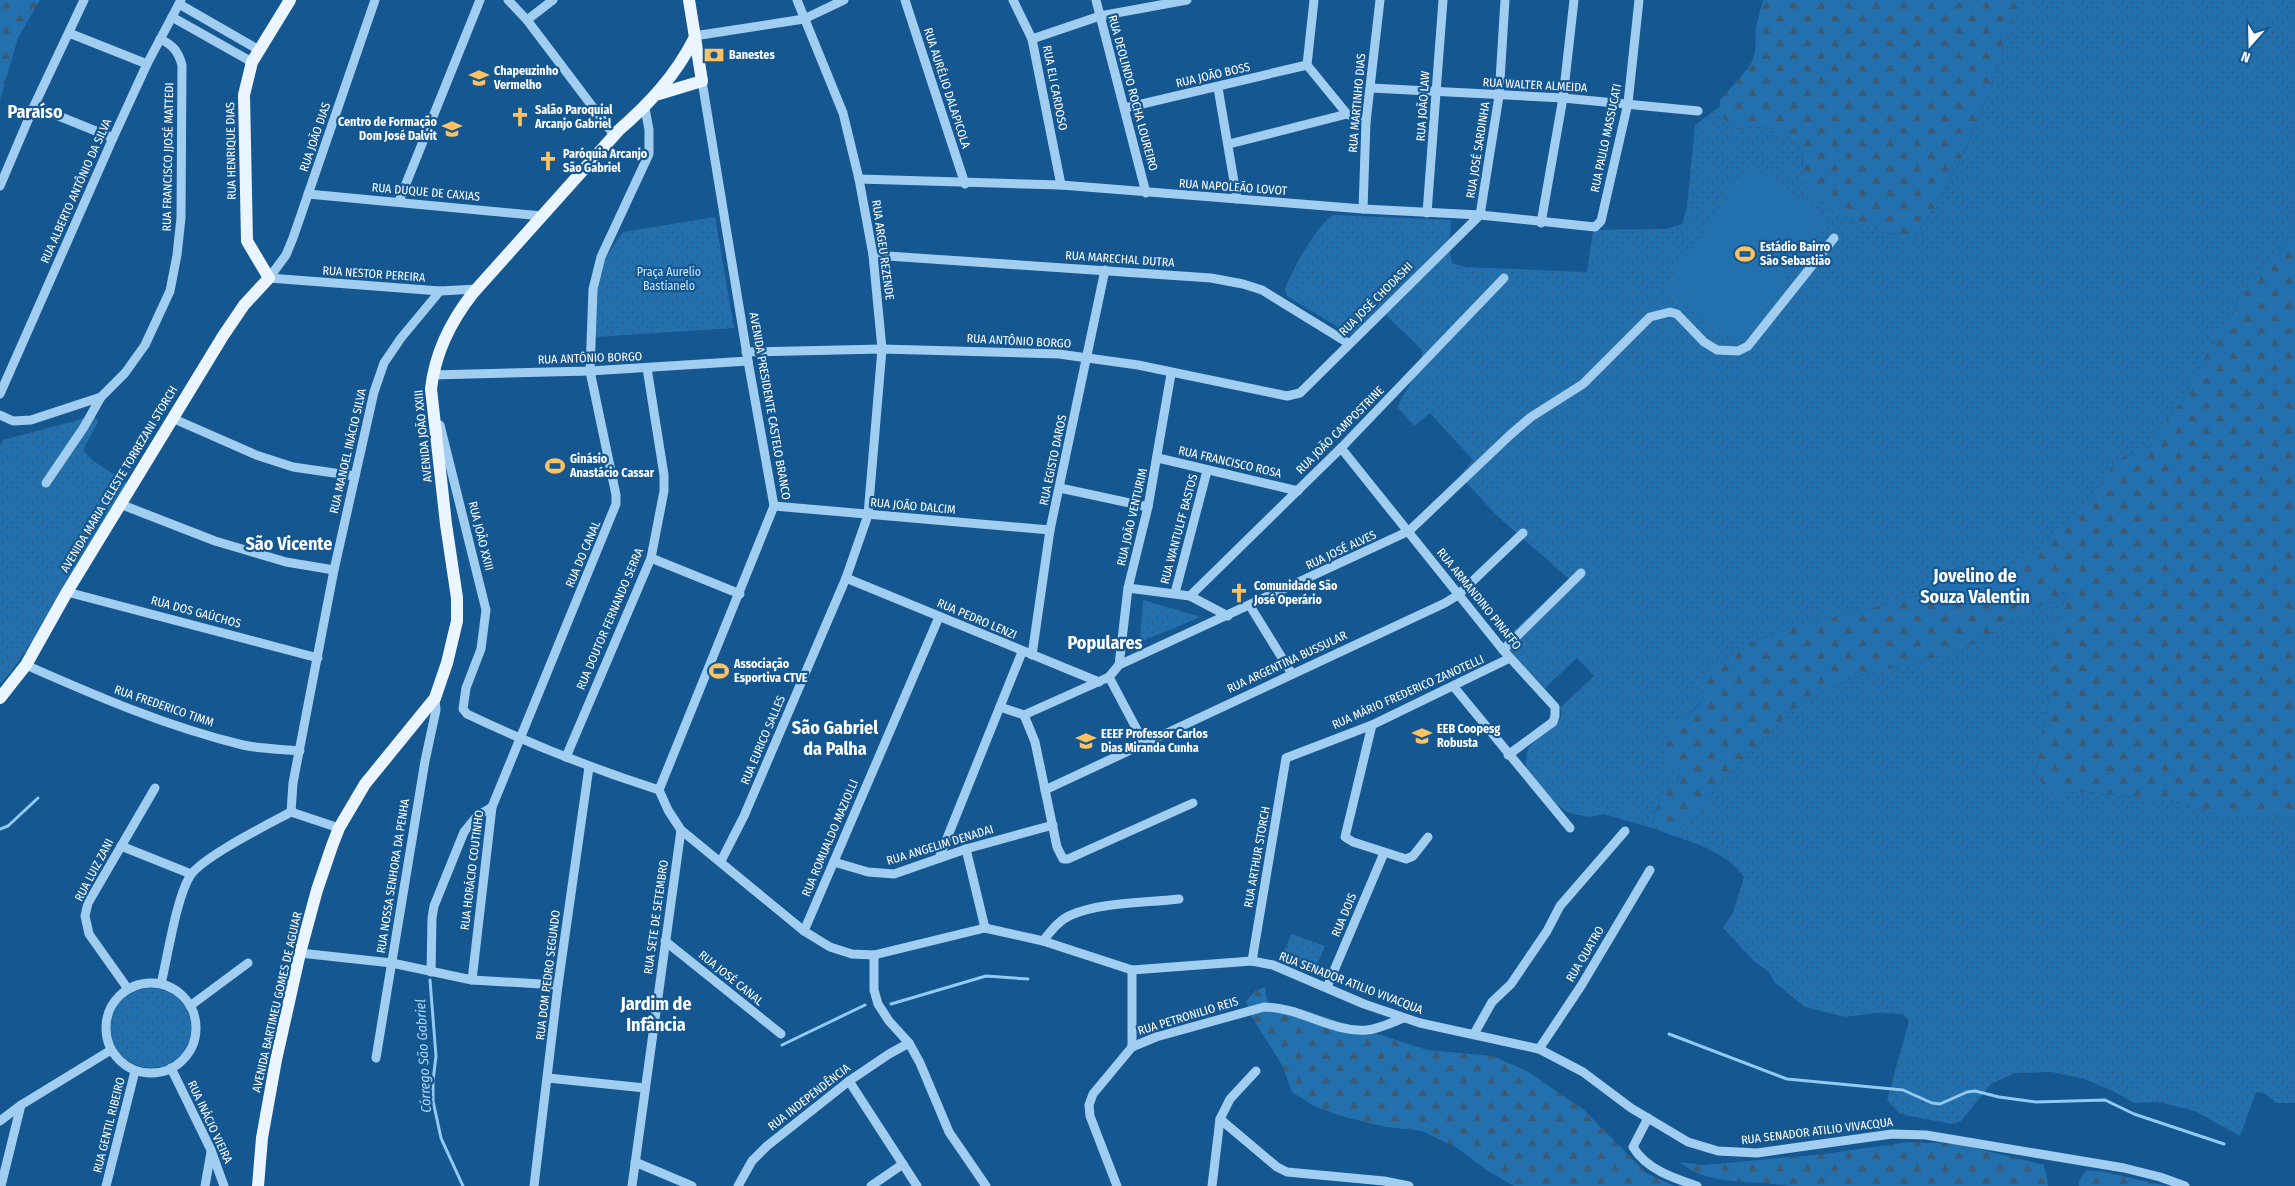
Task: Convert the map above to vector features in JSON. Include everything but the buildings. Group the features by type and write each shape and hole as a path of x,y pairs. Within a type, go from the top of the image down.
{"main road":[{"name":"RUA HENRIQUE DIAS","path":"269,278 247,241 244,94 252,62 290,0"},
{"name":"AVENIDA PRESIDENTE CASTELO BRANCO","path":"689,0 702,81"},
{"name":"AVENIDA JOÃO XXIII","path":"339,828 366,784 435,698 448,663 457,621 457,598 446,524 431,389 432,375 447,334 459,310 477,289 614,135 644,108 677,70 694,37"},
{"path":"656,95 702,81"},
{"name":"AVENIDA MARIA CELESTE TORREZANI STORCH","path":"0,698 26,665 67,592 172,418 244,305 269,278"},
{"name":"AVENIDA BARTIMEU GOMES DE AGUIAR","path":"258,1186 262,1138 276,1060 300,953 317,890 339,828"}],"street":[{"path":"0,186 34,106 84,0"},
{"name":"RUA JOÃO DIAS","path":"269,278 286,254 376,0"},
{"path":"399,201 480,0"},
{"path":"508,0 527,20 614,135"},
{"path":"527,20 553,0"},
{"name":"RUA ARGEU REZENDE","path":"797,0 830,76 843,112 859,179 873,255 882,349 868,515"},
{"path":"694,37 804,19 844,0"},
{"name":"RUA AURÉLIO DALAPICOLA","path":"905,0 965,184"},
{"name":"RUA ELI CARDOSO","path":"1013,0 1032,39 1061,185"},
{"name":"RUA DEOLINDO ROCHA LOUREIRO","path":"1096,0 1146,193"},
{"path":"1032,39 1100,16 1187,0"},
{"path":"1314,0 1307,65 1346,114 1366,122"},
{"name":"RUA MARTINHO DIAS","path":"1363,209 1366,122 1380,0"},
{"name":"RUA JOÃO LAW","path":"1427,213 1438,93 1443,0"},
{"name":"RUA JOSÉ SARDINHA","path":"1480,215 1499,96 1505,0"},
{"path":"1542,223 1563,98 1574,0"},
{"name":"RUA PAULO MASSUCATI","path":"1601,221 1628,103 1639,0"},
{"path":"180,2 258,50"},
{"name":"RUA ALBERTO ANTÔNIO DA SILVA","path":"0,394 113,138 147,64 180,2"},
{"path":"172,17 252,62"},
{"path":"69,33 147,64"},
{"name":"RUA FRANCISCO JJOSÉ MATTEDI","path":"0,415 13,421 31,420 101,397 125,374 145,345 170,291 177,255 181,218 182,65 180,55 172,45 160,40"},
{"name":"RUA JOÃO BOSS","path":"1125,108 1218,88 1307,65"},
{"name":"AVENIDA PRESIDENTE CASTELO BRANCO","path":"659,790 740,594 774,506 747,356 702,81"},
{"path":"1218,88 1237,199"},
{"name":"RUA WALTER ALMEIDA","path":"1371,88 1438,93 1563,98 1698,111"},
{"path":"34,106 113,138"},
{"name":"RUA DO CANAL","path":"520,739 616,504 616,496 590,372 592,289 596,272 649,154 649,130 644,108"},
{"path":"1229,144 1346,114"},
{"name":"RUA NAPOLEÃO LOVOT","path":"859,179 965,184 1061,185 1363,209 1480,215 1589,228 1597,226 1601,221"},
{"name":"RUA DUQUE DE CAXIAS","path":"308,194 399,201 542,216"},
{"name":"RUA JOSÉ CHODASHI","path":"1287,396 1300,393 1307,387 1348,343 1480,215"},
{"name":"RUA JOSÉ ALVES","path":"1024,716 1109,677 1119,665 1409,531 1510,435 1531,417 1582,384 1650,318 1661,313 1670,312 1677,314 1704,342 1717,350 1738,351 1748,346 1834,238"},
{"name":"RUA MARECHAL DUTRA","path":"873,255 1211,278 1262,290 1348,343"},
{"name":"RUA EGISTO DAROS","path":"1032,655 1050,530 1105,270"},
{"name":"RUA NESTOR PEREIRA","path":"269,278 440,291 477,289"},
{"name":"RUA JOÃO CAMPOSTRINE","path":"1190,596 1341,448 1504,278"},
{"name":"RUA MANOEL INÁCIO SILVA","path":"291,812 294,783 334,570 374,392 384,363 401,338 440,291"},
{"name":"RUA ANTÔNIO BORGO","path":"432,375 590,372 647,368 747,356 882,349 1059,354 1138,366 1287,396"},
{"name":"RUA DOUTOR FERNANDO SERRA","path":"566,757 651,558 664,491 664,475 647,368"},
{"name":"RUA JOÃO VENTURIM","path":"1119,665 1128,588 1158,458 1171,374"},
{"name":"RUA JOÃO XXIII","path":"431,389 486,610 481,649 466,688 462,702 463,709 467,714 520,739 588,767 659,790"},
{"path":"46,483 84,427 101,397"},
{"path":"172,418 256,455 284,464 355,476"},
{"name":"RUA ARMANDINO PINAFFO","path":"1341,448 1409,531 1458,595 1503,650 1551,703 1556,712 1553,722 1508,755"},
{"name":"RUA FRANCISCO ROSA","path":"1158,458 1207,471 1298,490"},
{"name":"RUA WANTULFF BASTOS","path":"1175,593 1207,471"},
{"path":"1060,488 1148,507"},
{"path":"120,504 214,541 286,562 334,570"},
{"name":"RUA JOÃO DALCIM","path":"774,506 1050,530"},
{"name":"RUA EURICO SALLES","path":"721,861 744,816 846,578 868,515"},
{"name":"RUA ARGENTINA BUSSULAR","path":"1045,790 1445,603 1458,595 1522,533"},
{"path":"651,558 740,594"},
{"path":"1503,650 1581,573"},
{"name":"RUA PEDRO LENZI","path":"846,578 1022,652 1099,682"},
{"path":"1128,588 1190,596 1228,616"},
{"name":"RUA DOS GAÚCHOS","path":"67,592 318,658"},
{"path":"1250,606 1292,674"},
{"name":"RUA ROMUALDO MAZIOLLI","path":"804,931 939,617"},
{"path":"939,858 1022,652"},
{"name":"RUA MÁRIO FREDERICO ZANOTELLI","path":"1286,758 1372,725 1454,687 1510,658"},
{"name":"RUA FREDERICO TIMM","path":"26,665 116,703 174,724 245,745 300,751"},
{"path":"1109,677 1144,743"},
{"path":"1454,687 1508,755 1570,828"},
{"name":"RUA NOSSA SENHORA DA PENHA","path":"376,1058 425,761 436,710 435,698"},
{"path":"1000,707 1024,716 1035,742 1060,857 1068,859 1193,803"},
{"path":"1372,725 1345,837 1350,841 1402,859 1410,857 1428,838"},
{"name":"RUA HORÁCIO COUTINHO","path":"472,980 492,807 520,739"},
{"name":"RUA ARTHUR STORCH","path":"1252,961 1286,758"},
{"name":"RUA DOM PEDRO SEGUNDO","path":"534,1186 558,985 588,767"},
{"name":"RUA LUIZ ZANI","path":"128,989 89,934 85,916 88,903 154,788"},
{"name":"RUA SENADOR ATILIO VIVACQUA","path":"659,790 668,810 681,830 804,931 830,947 852,954 874,955 985,928 1043,941 1132,970 1252,961 1273,966 1364,1004 1405,1018 1539,1049 1583,1072 1631,1108 1688,1142 1718,1151 1757,1153 1892,1134 1926,1135 2124,1168 2160,1176 2185,1186"},
{"path":"432,972 432,918 434,906 464,832 477,816 492,807"},
{"path":"160,984 183,890 191,874 242,838 291,812 339,828"},
{"name":"RUA ANGELIM DENADAI","path":"834,862 868,872 894,874 966,849 1053,825"},
{"name":"RUA SETE DE SETEMBRO","path":"632,1186 681,830"},
{"path":"1474,1034 1492,1002 1511,984 1547,931 1560,906 1626,831"},
{"path":"121,846 191,874"},
{"path":"966,849 985,928"},
{"name":"RUA DOIS","path":"1327,987 1384,853"},
{"name":"RUA QUATRO","path":"1539,1049 1581,986 1650,870"},
{"path":"1043,941 1058,923 1078,912 1116,905 1178,899"},
{"name":"RUA JOSÉ CANAL","path":"665,941 781,1034"},
{"path":"300,953 392,963 472,980 558,985"},
{"path":"874,955 874,990 878,1004 909,1044 920,1063 949,1132 986,1186"},
{"path":"190,1006 248,963"},
{"path":"1132,970 1132,1047"},
{"path":"149,982 160,984 178,992 190,1006 195,1020 194,1041 183,1060 171,1068 156,1073 135,1071 120,1061 111,1050 105,1025 108,1011 116,998 128,989 149,982"},
{"name":"RUA PETRONILIO REIS","path":"1117,1186 1090,1116 1089,1105 1100,1085 1132,1047 1156,1036 1264,1007 1279,1008 1340,1027 1360,1030 1368,1030 1405,1018"},
{"name":"RUA INDEPENDÊNCIA","path":"738,1186 752,1161 767,1146 849,1081 889,1054 909,1044"},
{"path":"0,1121 21,1105 111,1050"},
{"name":"RUA INÁCIO VIEIRA","path":"171,1068 211,1150 224,1186"},
{"name":"RUA GENTIL RIBEIRO","path":"106,1186 135,1071"},
{"path":"1212,1186 1220,1120 1230,1099 1256,1071"},
{"path":"548,1078 645,1088"},
{"path":"849,1081 916,1186"},
{"path":"1,1186 21,1105"},
{"path":"1648,1118 1633,1147 1637,1153 1658,1170 1697,1186"},
{"path":"1220,1120 1277,1167 1287,1172 1300,1175 1384,1181 1409,1186"},
{"path":"205,1186 211,1150"},
{"path":"635,1162 692,1186"},
{"path":"871,1186 903,1164"}],"green space":[{"path":"0,0 40,0 18,38 0,100"},
{"path":"1763,0 2018,0 1999,62 1964,152 1933,209 1915,236 1892,234 1862,224 1833,211 1822,204 1810,192 1804,174 1802,149 1778,129 1755,127 1738,129 1719,115 1720,100 1750,66 1755,52 1756,27"},
{"path":"2018,0 2295,0 2295,236 2250,283 2236,309 2205,357 2181,403 2158,431 2147,451 2123,457 2112,467 2099,491 2079,516 2034,552 1994,572 1877,607 1791,628 1747,644 1710,670 1703,699 1672,733 1667,757 1680,772 1675,785 1660,801 1652,828 1604,814 1589,817 1569,813 1552,801 1526,772 1526,757 1529,748 1560,720 1560,708 1594,676 1577,658 1545,688 1504,646 1505,639 1569,579 1495,514 1460,475 1473,460 1430,413 1414,426 1397,407 1422,362 1422,350 1386,315 1354,337 1287,296 1285,289 1299,260 1312,238 1333,215 1451,220 1449,249 1452,263 1464,267 1587,272 1593,230 1667,229 1682,224 1687,207 1695,125 1719,107 1719,115 1738,129 1755,127 1778,129 1802,149 1802,165 1827,208 1891,234 1915,236 1949,181 1977,123 1999,62"},
{"name":"Estádio Bairro São Sebastião","path":"1750,165 1827,219 1740,342 1663,289"},
{"name":"Praça Aurelio Bastianelo","path":"715,217 734,328 595,337 595,287 606,257 623,232"},
{"path":"2295,236 2295,820 2257,813 2214,813 2175,802 2148,798 2078,791 2063,794 2044,786 2036,773 2052,682 2050,652 2067,590 1961,650 1849,679 1796,706 1729,773 1674,836 1652,828 1662,797 1675,785 1680,772 1667,757 1665,749 1672,733 1703,698 1702,682 1710,670 1747,644 1791,628 1877,607 1994,572 2034,552 2079,516 2099,491 2112,467 2123,457 2147,451 2158,431 2181,403 2205,357 2236,309 2250,283"},
{"path":"89,417 97,419 98,422 83,450 92,460 127,483 56,609 0,684 0,446 3,440"},
{"path":"2067,590 2050,652 2052,682 2036,773 2044,786 2063,793 2078,791 2148,798 2175,802 2214,813 2257,813 2295,820 2295,1103 2276,1103 2266,1094 2256,1092 2240,1136 2195,1111 2158,1102 2134,1103 2113,1091 2084,1079 2052,1072 2015,1073 1991,1084 1961,1121 1953,1124 1899,1113 1887,1100 1909,1021 1903,1014 1877,1013 1845,1017 1805,1007 1774,982 1770,973 1753,960 1723,928 1733,913 1744,877 1738,869 1713,851 1674,836 1729,773 1796,706 1849,679 1961,650"},
{"path":"1143,600 1201,617 1140,642"},
{"path":"1291,934 1325,946 1315,969 1282,957"},
{"path":"1265,987 1267,1000 1271,1005 1295,1007 1427,1050 1492,1056 1527,1071 1584,1110 1646,1173 1674,1186 1514,1186 1488,1171 1457,1148 1422,1131 1386,1127 1341,1116 1314,1106 1292,1092 1282,1065 1251,1016 1246,1001 1255,991"},
{"path":"151,988 166,991 179,1000 188,1013 191,1028 188,1043 179,1056 166,1065 151,1068 136,1065 123,1056 114,1043 111,1028 114,1013 123,1000 136,991"},
{"path":"1908,1142 1958,1144 2044,1165 2048,1186 1790,1186 1717,1179 1691,1170 1679,1162 1704,1165 1825,1154"},
{"path":"2086,1170 2105,1172 2166,1186 2079,1186 2079,1181"}],"waterway":[{"path":"0,829 8,826 38,798"},
{"path":"891,1004 986,976 1028,979"},
{"name":"Córrego São Gabriel","path":"430,980 436,1056 433,1101 441,1138 463,1186"},
{"path":"782,1045 865,1005"},
{"path":"1669,1034 1787,1079 1903,1090 1932,1103 1940,1104 1967,1092 1975,1091 1999,1097 2036,1102 2105,1100 2134,1114 2224,1144"}],"place":[{"name":"Banestes","path":"714,55"},
{"name":"Chapeuzinho Vermelho","path":"479,78"},
{"name":"Salão Paroquial Arcanjo Gabriel","path":"520,117"},
{"name":"Centro de Formação Dom José Dalvit","path":"452,129"},
{"name":"Paróquia Arcanjo São Gabriel","path":"548,161"},
{"name":"Estádio Bairro São Sebastião","path":"1745,254"},
{"name":"Ginásio Anastácio Cassar","path":"555,466"},
{"name":"Comunidade São José Operário","path":"1239,593"},
{"name":"Associação Esportiva CTVE","path":"719,671"},
{"name":"EEB Coopesg Robusta","path":"1422,736"},
{"name":"EEEF Professor Carlos Dias Miranda Cunha","path":"1086,741"}],"district":[{"name":"Paraíso","path":"35,112"},
{"name":"São Vicente","path":"289,544"},
{"name":"Jovelino de Souza Valentin","path":"1975,586"},
{"name":"Populares","path":"1105,643"},
{"name":"São Gabriel da Palha","path":"835,738"},
{"name":"Jardim de Infância","path":"656,1014"}]}
